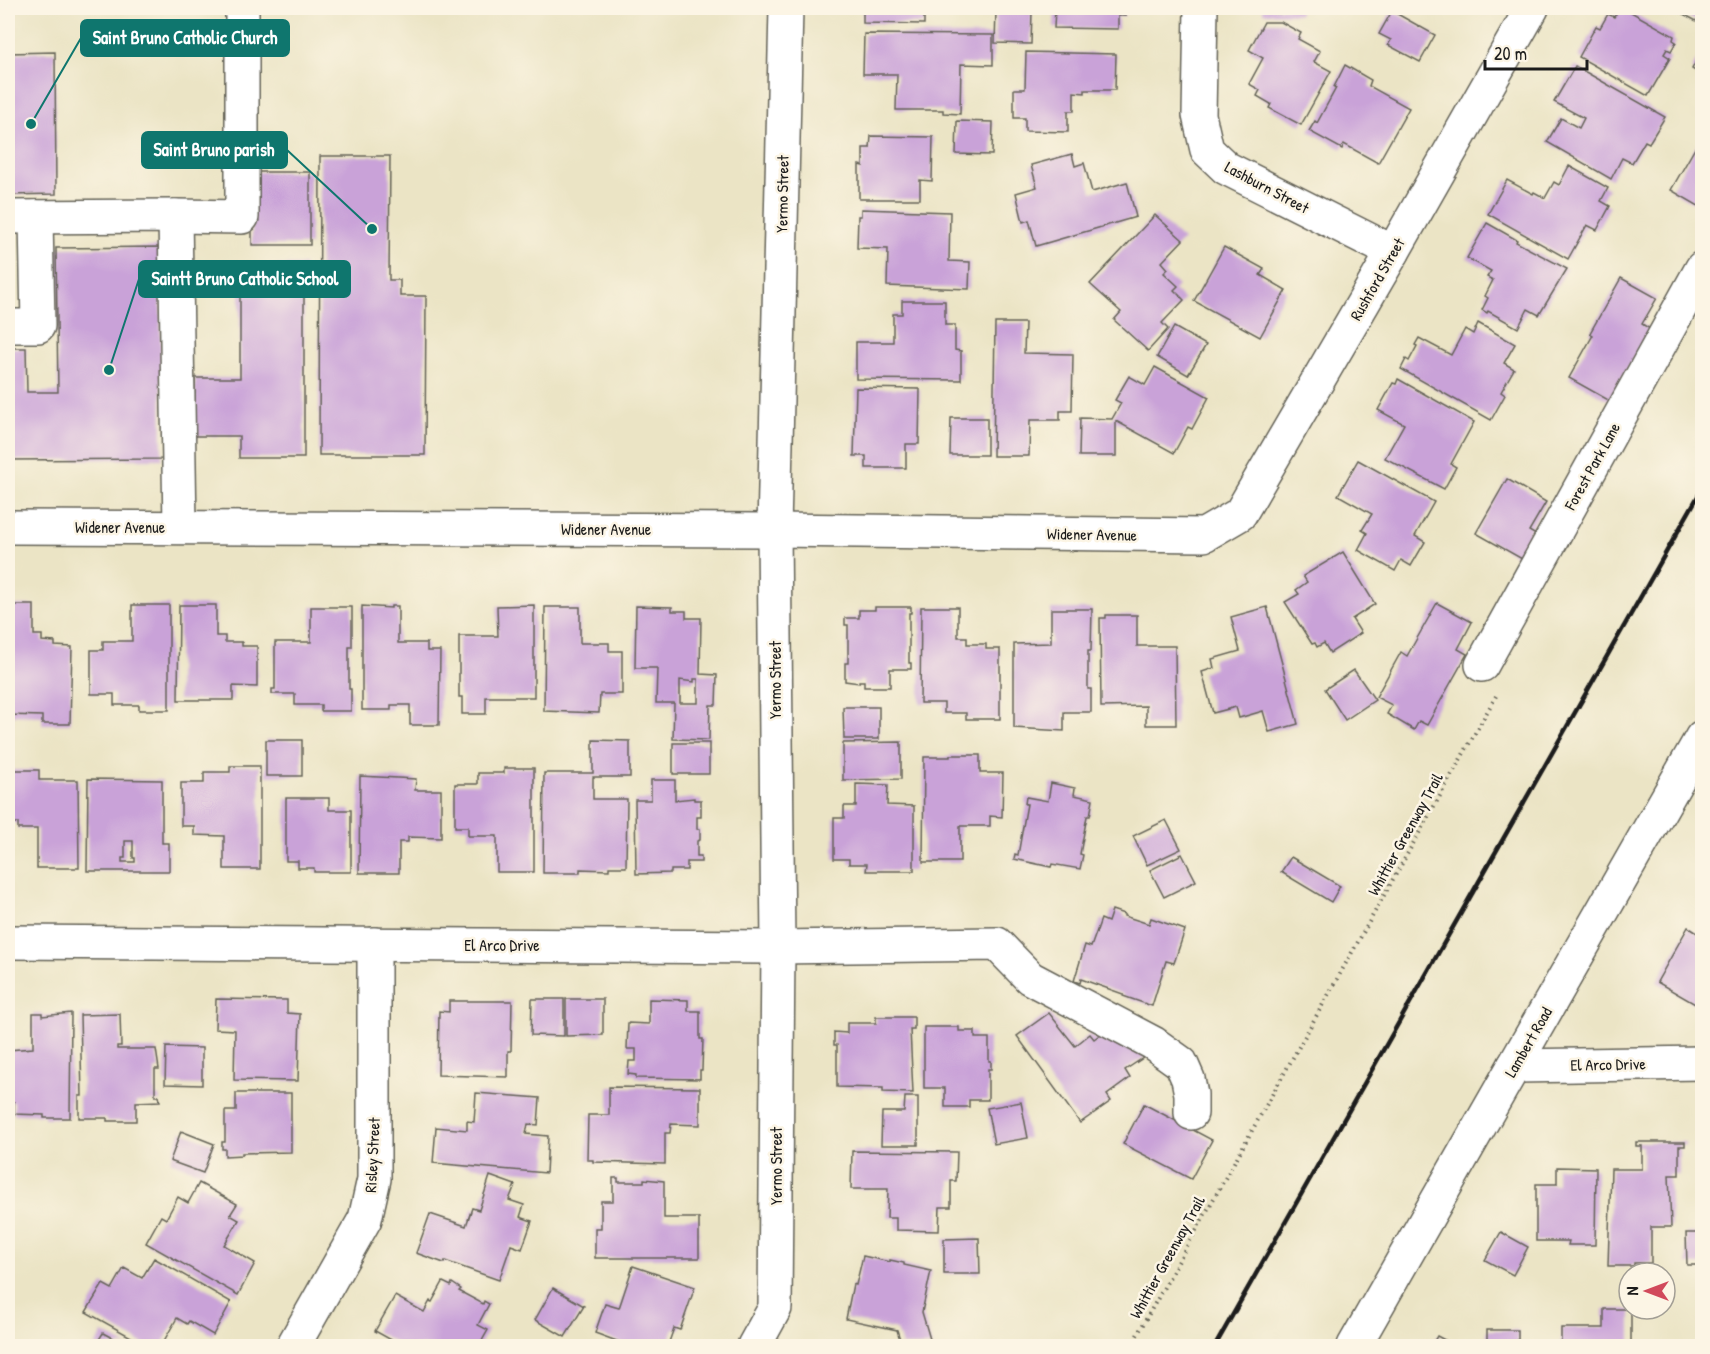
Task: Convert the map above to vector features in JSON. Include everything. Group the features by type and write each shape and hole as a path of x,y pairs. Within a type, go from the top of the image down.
{"street":[{"path":"8,326 38,326 22,217 242,217 242,8"},
{"name":"Yermo Street","path":"754,1347 775,1308 777,947 774,530 786,8"},
{"name":"Lashburn Street","path":"1201,8 1199,115 1207,150 1226,168 1393,252"},
{"name":"Rushford Street","path":"1204,535 1240,513 1393,252 1532,8"},
{"path":"175,216 180,527"},
{"name":"Forest Park Lane","path":"1492,676 1702,268"},
{"name":"Widener Avenue","path":"8,526 1204,535"},
{"name":"Lambert Road","path":"1354,1347 1702,737"},
{"name":"El Arco Drive","path":"8,942 777,947 997,944 1030,978 1153,1043 1180,1063 1188,1079 1191,1113"},
{"name":"Risley Street","path":"293,1347 365,1219 374,1179 374,944"},
{"name":"El Arco Drive","path":"1514,1066 1702,1063"}],"path":[{"name":"Whittier Greenway Trail","path":"1131,1347 1492,676"}],"building":[{"path":"863,8 924,8 924,24 863,23"},
{"path":"1055,8 1125,8 1125,16 1118,16 1118,29 1054,28"},
{"path":"1263,8 1300,8 1300,14 1263,13"},
{"path":"1620,8 1624,8 1674,36 1673,40 1676,42 1671,51 1667,49 1664,54 1670,58 1648,96 1579,57 1596,26 1600,28 1608,14 1614,17"},
{"path":"1672,8 1702,8 1702,24"},
{"path":"996,11 1032,11 1031,44 995,43"},
{"path":"1392,11 1435,35 1420,62 1388,45 1391,40 1379,34"},
{"path":"1264,22 1281,22 1301,33 1298,39 1320,51 1314,62 1331,71 1301,125 1269,108 1271,104 1257,96 1260,90 1249,84 1263,58 1249,50"},
{"path":"864,34 993,35 993,65 961,64 960,114 943,113 943,110 896,110 897,74 863,74"},
{"path":"1702,50 1702,75 1692,69"},
{"path":"55,52 56,194 8,195 8,53"},
{"path":"1026,52 1116,54 1115,90 1074,92 1074,111 1068,111 1068,132 1025,131 1025,118 1014,118 1014,89 1025,89"},
{"path":"1345,65 1371,80 1369,86 1409,108 1378,163 1344,144 1342,149 1309,131 1315,121 1317,123 1336,88 1334,87"},
{"path":"1575,66 1665,117 1649,143 1645,141 1632,163 1622,158 1611,179 1547,142 1561,118 1579,128 1584,118 1554,102"},
{"path":"957,121 993,122 992,155 956,154"},
{"path":"871,136 933,137 932,181 920,180 920,199 859,199 859,165 863,166 863,148 870,148"},
{"path":"1702,136 1702,208 1671,190"},
{"path":"1072,154 1075,166 1084,163 1092,192 1127,182 1136,217 1036,246 1029,220 1023,222 1016,193 1037,187 1031,165"},
{"path":"320,156 390,156 389,280 400,280 400,296 426,296 425,455 319,455"},
{"path":"1569,166 1608,188 1601,201 1610,206 1597,230 1587,225 1568,259 1488,214 1507,180 1545,198 1554,182 1559,185"},
{"path":"252,172 310,172 310,245 252,245"},
{"path":"861,209 950,212 949,261 970,262 969,289 887,286 888,249 857,248 858,216 861,216"},
{"path":"1155,215 1183,240 1162,262 1168,269 1164,273 1178,286 1174,290 1184,300 1162,323 1168,329 1148,351 1114,320 1121,312 1090,284"},
{"path":"1487,223 1517,240 1516,242 1567,269 1539,315 1528,309 1518,328 1482,310 1488,298 1485,296 1493,280 1487,277 1491,271 1467,258"},
{"path":"160,247 162,459 8,460 8,348 26,348 27,392 58,392 56,248"},
{"path":"1224,247 1264,269 1260,275 1286,290 1260,337 1194,301"},
{"path":"240,265 304,265 304,458 239,458 239,436 195,436 195,378 240,378"},
{"path":"1621,278 1657,298 1642,324 1650,329 1610,401 1569,378 1593,335 1590,333"},
{"path":"902,301 945,301 945,325 955,325 955,350 961,351 961,380 856,379 856,342 893,342 893,314 902,314"},
{"path":"995,323 1025,323 1024,353 1073,354 1072,411 1060,411 1060,420 1030,420 1029,456 993,456"},
{"path":"1478,323 1515,344 1504,363 1514,369 1501,392 1505,395 1491,420 1401,369 1406,359 1409,361 1419,338 1451,355 1465,329 1473,334"},
{"path":"1174,327 1206,345 1188,375 1157,357"},
{"path":"1155,367 1209,397 1192,429 1188,427 1174,453 1116,421 1116,456 1079,456 1080,418 1112,419 1121,403 1115,400 1129,376 1145,385"},
{"path":"1398,379 1474,422 1451,464 1456,467 1444,489 1385,458 1404,424 1378,410 1393,383 1396,384"},
{"path":"856,388 920,389 919,444 906,444 906,468 866,468 866,456 854,456"},
{"path":"951,418 987,418 987,455 950,455"},
{"path":"1358,460 1434,502 1415,536 1425,542 1411,566 1401,560 1395,571 1358,550 1367,533 1362,530 1372,514 1338,495"},
{"path":"1507,479 1546,502 1529,531 1536,535 1522,559 1476,533"},
{"path":"1343,552 1375,604 1352,619 1361,633 1330,653 1324,643 1317,647 1315,643 1312,644 1285,602 1299,594 1296,590 1307,582 1303,576"},
{"path":"1437,603 1472,622 1458,649 1467,654 1427,725 1419,721 1414,730 1387,714 1392,705 1376,697 1401,652 1407,656"},
{"path":"8,605 34,605 34,635 42,635 42,641 55,642 55,646 72,647 70,724 42,724 42,716 8,715"},
{"path":"132,605 169,605 169,710 139,710 139,705 114,705 114,694 91,694 91,650 103,650 103,641 132,641"},
{"path":"179,605 216,605 216,636 225,636 225,642 242,642 242,646 257,646 257,687 233,686 233,700 178,700"},
{"path":"534,605 534,697 486,697 486,714 462,714 462,697 459,697 459,636 498,636 497,606"},
{"path":"362,606 391,608 391,606 398,606 398,643 427,643 427,651 440,651 439,725 410,725 410,705 391,705 391,710 362,710"},
{"path":"636,606 672,607 672,611 686,611 686,618 701,618 700,674 717,675 716,705 710,705 709,740 673,739 674,703 656,703 657,668 635,668","holes":["694,679 698,679 698,703 680,703 680,680 694,682"]},
{"path":"311,607 352,607 352,647 349,647 351,711 321,711 321,705 295,705 295,694 272,694 272,689 275,689 275,642 311,642"},
{"path":"545,607 580,607 580,643 609,643 609,651 622,651 622,694 600,694 599,713 544,711"},
{"path":"875,607 911,607 909,663 911,663 911,669 890,669 890,687 864,687 864,681 859,681 859,683 845,681 845,663 848,663 848,625 845,625 845,618 859,618 859,610 875,610"},
{"path":"921,607 958,607 958,637 967,637 967,644 986,644 986,649 1000,649 1000,719 966,719 966,713 944,713 944,703 920,703"},
{"path":"1267,607 1298,724 1269,732 1263,711 1239,718 1236,707 1213,713 1202,672 1214,668 1212,659 1240,651 1231,617"},
{"path":"1051,609 1092,609 1091,651 1088,651 1088,689 1091,689 1091,712 1064,712 1064,731 1014,728 1014,644 1051,643"},
{"path":"1106,615 1137,615 1137,646 1175,646 1176,725 1146,725 1146,706 1101,707 1100,618 1106,618"},
{"path":"1354,670 1375,700 1345,720 1325,689"},
{"path":"843,707 879,707 879,739 844,739"},
{"path":"266,740 302,740 302,776 266,776"},
{"path":"593,740 630,741 630,777 593,777 593,799 627,799 626,867 609,867 609,870 580,869 580,873 543,873 544,773 593,773"},
{"path":"901,742 901,779 843,780 843,743"},
{"path":"673,743 709,743 709,774 673,774"},
{"path":"950,755 980,755 980,773 1003,773 1002,817 990,816 990,826 960,826 960,862 923,862 924,757 950,757"},
{"path":"230,766 260,766 260,869 224,869 224,836 194,835 194,826 181,826 181,783 204,783 204,772 230,772"},
{"path":"504,768 534,768 534,872 497,872 497,836 468,836 468,827 455,827 455,784 478,784 478,773 504,773"},
{"path":"11,770 39,770 39,780 78,780 79,868 37,868 37,829 18,829 18,823 8,823 8,780 11,780"},
{"path":"360,776 416,779 415,790 441,790 441,838 408,837 408,842 399,842 399,873 359,873"},
{"path":"88,779 162,780 162,843 169,843 169,871 87,871","holes":["125,841 133,841 135,862 122,862 122,858 125,858"]},
{"path":"651,780 675,780 675,800 694,798 694,800 701,800 701,817 697,817 700,840 697,841 697,856 701,856 701,862 687,862 687,870 636,874 635,800 651,800"},
{"path":"1051,783 1075,788 1074,795 1093,799 1090,816 1087,816 1080,854 1083,855 1080,869 1052,864 1051,867 1014,859 1015,854 1018,855 1027,804 1025,804 1026,797 1048,801"},
{"path":"856,784 888,785 887,805 914,806 914,871 866,871 867,864 849,864 849,859 834,859 834,818 844,818 844,806 856,806"},
{"path":"286,798 329,798 329,810 351,810 351,872 314,872 314,868 298,868 298,861 286,861"},
{"path":"1166,820 1181,849 1147,865 1133,836"},
{"path":"1182,854 1196,881 1164,897 1150,870"},
{"path":"1291,857 1340,886 1331,902 1281,872"},
{"path":"1112,910 1149,924 1151,918 1185,930 1174,963 1166,961 1152,1006 1081,979 1080,983 1074,981 1085,945 1091,947 1101,919 1108,922"},
{"path":"1688,927 1702,936 1702,1008 1657,982"},
{"path":"216,999 287,1000 287,1013 300,1014 298,1081 234,1080 235,1030 215,1029"},
{"path":"532,999 564,999 564,1036 531,1035"},
{"path":"566,999 603,999 603,1035 566,1036"},
{"path":"649,999 688,1000 688,1011 700,1011 700,1039 703,1039 700,1079 636,1078 636,1075 628,1074 629,1061 636,1061 636,1049 627,1049 628,1023 649,1024"},
{"path":"449,1001 512,1001 508,1077 438,1075 439,1011 449,1012"},
{"path":"33,1013 42,1013 42,1016 71,1013 70,1118 44,1118 44,1115 14,1114 14,1102 8,1102 8,1050 33,1048"},
{"path":"1049,1013 1075,1046 1090,1034 1094,1039 1110,1027 1146,1056 1125,1070 1130,1078 1107,1095 1111,1101 1080,1123 1017,1036"},
{"path":"120,1014 121,1046 117,1046 117,1049 156,1049 159,1069 155,1069 155,1096 159,1096 160,1101 136,1102 136,1121 79,1118 79,1096 82,1096 80,1015"},
{"path":"876,1017 914,1017 914,1029 910,1029 913,1093 883,1092 883,1088 837,1087 837,1045 834,1045 834,1032 847,1033 847,1023 876,1023"},
{"path":"924,1027 959,1027 959,1031 975,1031 975,1038 989,1038 991,1069 988,1069 988,1100 969,1100 969,1107 945,1107 945,1088 924,1088"},
{"path":"166,1047 202,1048 202,1085 165,1084"},
{"path":"609,1087 700,1088 700,1125 671,1124 670,1133 665,1133 665,1164 587,1160 588,1115 609,1115"},
{"path":"236,1093 291,1093 291,1152 242,1153 242,1155 225,1156 222,1142 225,1142 225,1111 236,1111"},
{"path":"476,1093 540,1098 538,1125 528,1124 526,1134 548,1136 546,1173 433,1163 436,1127 467,1130 467,1121 474,1122"},
{"path":"905,1097 918,1097 918,1145 881,1145 882,1112 904,1112"},
{"path":"1021,1102 1028,1138 994,1144 987,1108"},
{"path":"1144,1104 1212,1140 1191,1179 1123,1144"},
{"path":"181,1131 214,1144 203,1173 170,1161"},
{"path":"1636,1142 1685,1142 1685,1146 1679,1146 1679,1175 1669,1175 1671,1227 1651,1227 1651,1261 1617,1261 1617,1266 1608,1266 1611,1169 1642,1169 1642,1146 1636,1146"},
{"path":"852,1151 957,1152 956,1181 951,1181 951,1207 940,1207 939,1231 896,1230 896,1218 887,1218 888,1189 851,1189"},
{"path":"1557,1167 1596,1168 1595,1245 1568,1245 1569,1241 1536,1241 1536,1184 1557,1184"},
{"path":"490,1176 515,1185 509,1200 524,1205 520,1217 532,1221 522,1249 511,1245 499,1280 416,1253 430,1214 466,1226 472,1208 479,1210"},
{"path":"613,1178 618,1178 618,1182 644,1182 644,1179 664,1181 664,1218 699,1218 699,1258 595,1258 595,1228 601,1228 601,1201 613,1201"},
{"path":"199,1183 237,1204 230,1215 239,1220 224,1245 255,1263 238,1295 146,1243 161,1216 166,1219 178,1197 188,1203"},
{"path":"1501,1232 1528,1247 1513,1275 1485,1260"},
{"path":"1686,1233 1702,1233 1702,1265 1687,1265"},
{"path":"979,1238 980,1274 944,1274 944,1239"},
{"path":"863,1256 904,1263 904,1265 931,1271 922,1312 932,1346 902,1346 897,1330 846,1319 853,1284 856,1285"},
{"path":"154,1258 231,1302 213,1335 189,1321 187,1324 177,1318 161,1346 147,1346 86,1312 103,1284 112,1289 124,1268 142,1278"},
{"path":"633,1266 695,1287 680,1330 674,1328 668,1345 625,1346 595,1333 605,1304 619,1308"},
{"path":"443,1282 451,1286 452,1283 461,1289 459,1291 483,1304 484,1301 489,1304 478,1325 488,1330 479,1346 402,1346 375,1331 395,1296 424,1312"},
{"path":"553,1288 584,1306 565,1337 535,1320"},
{"path":"1604,1309 1617,1309 1617,1321 1631,1321 1631,1346 1561,1346 1561,1328 1604,1328"},
{"path":"1487,1330 1518,1330 1518,1346 1487,1346"},
{"path":"103,1333 127,1346 95,1346"},
{"path":"1437,1336 1456,1346 1431,1346"}],"railway":[{"path":"1215,1346 1702,489"}],"place":[{"name":"Saint Bruno Catholic Church","path":"31,124"},
{"name":"Saint Bruno parish","path":"372,229"},
{"name":"Saintt Bruno Catholic School","path":"109,370"}]}
